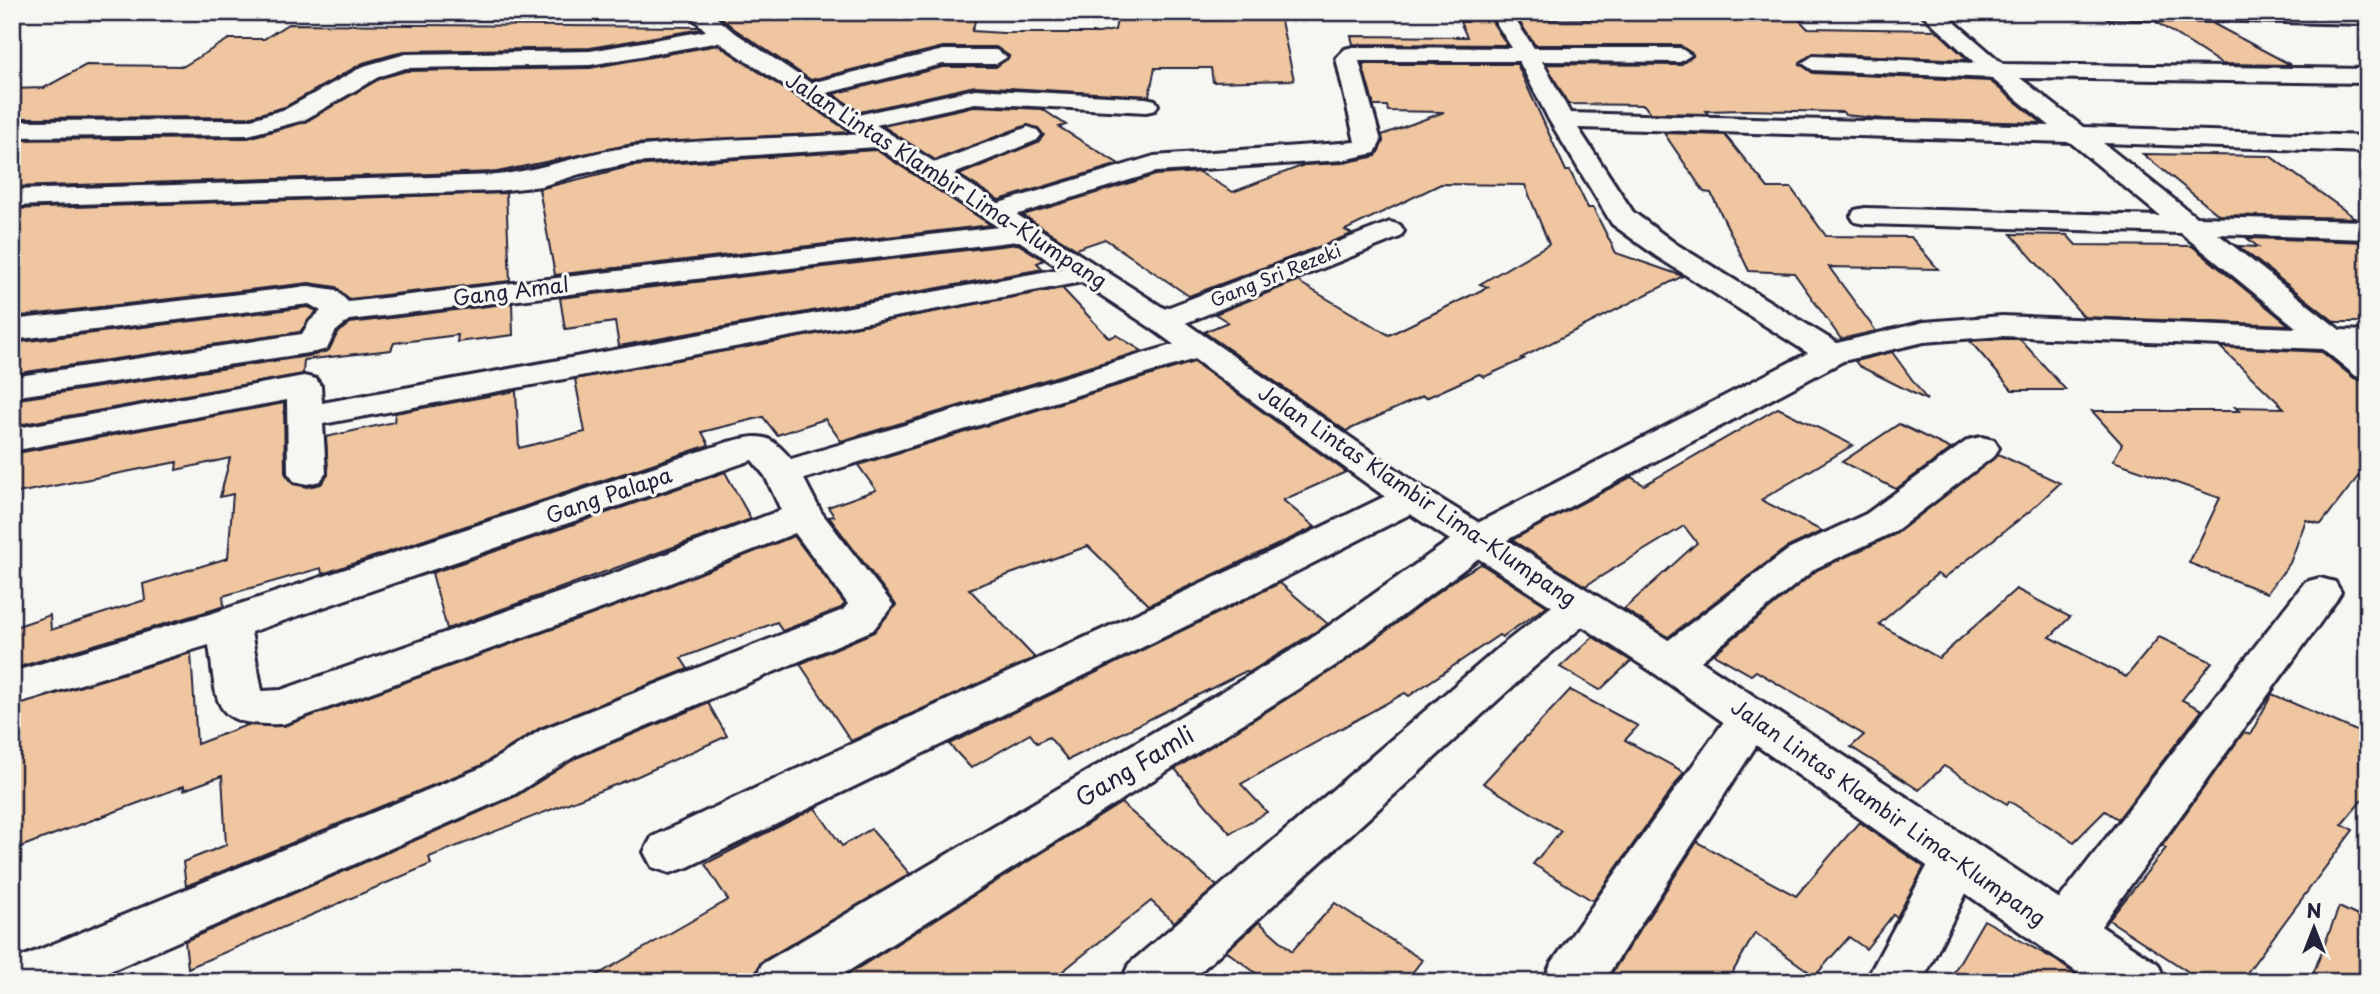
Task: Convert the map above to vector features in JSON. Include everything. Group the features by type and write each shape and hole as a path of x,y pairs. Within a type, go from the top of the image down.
{"street":[{"path":"469,12 595,12"},
{"path":"1499,12 1526,52 1561,120 1622,218 1667,250 1832,354"},
{"path":"1930,12 1997,71 2368,369"},
{"path":"2109,12 2368,18"},
{"path":"12,129 228,129 277,121 298,113 319,104 355,78 385,64 406,61 590,58 710,23"},
{"name":"Jalan Lintas Klambir Lima–Klumpang","path":"710,23 807,91 1162,321 1412,498 1670,662 2064,934 2138,982"},
{"path":"1526,52 1680,55"},
{"name":"Gang Amal","path":"340,312 1011,223 1164,162 1343,152 1366,148 1368,141 1347,58 1353,54 1526,52"},
{"path":"807,91 943,57 996,57"},
{"path":"1813,63 1997,71 2368,76"},
{"path":"12,198 497,183 542,178 573,167 632,155 871,132 975,96 1146,105"},
{"path":"1561,120 1787,124 2082,137 2368,144"},
{"path":"935,173 1028,135"},
{"path":"1865,216 2368,230"},
{"name":"Gang Sri Rezeki","path":"1162,321 1390,231"},
{"path":"12,440 305,401 1087,273"},
{"path":"12,330 289,296 325,297 340,312 321,328 315,342 305,401 307,473"},
{"name":"Gang Famli","path":"782,982 1325,651 1478,539 1832,354 1924,332 2002,326 2368,341"},
{"path":"12,387 315,342"},
{"path":"24,982 498,781 558,743 858,620 873,606 803,516 783,473 1199,347"},
{"path":"1670,662 1802,559 1880,523 1980,448"},
{"name":"Gang Palapa","path":"12,689 228,624 741,450 762,449 783,473"},
{"path":"670,852 797,788 1151,626 1412,498"},
{"path":"228,624 240,698 250,708 283,707 630,583 803,516"},
{"path":"2064,934 2320,592"},
{"path":"1149,982 1518,656 1580,607"},
{"path":"1571,982 1751,718"},
{"path":"1893,982 1956,860"}],"building":[{"path":"727,12 978,12 972,31 1099,33 1115,30 1117,20 1217,20 1218,12 1279,12 1294,80 1213,82 1211,68 1155,68 1149,96 975,86 860,112 833,94 943,67 996,67 1009,56 996,47 943,47 811,80 733,28 722,18"},
{"path":"1615,16 1796,16 1807,28 1936,30 1968,60 1813,53 1800,64 1813,73 1990,81 2042,123 1884,119 1845,115 1843,112 1745,110 1706,111 1708,114 1650,113 1644,105 1568,104 1546,64 1680,65 1693,56 1680,45 1535,45 1518,20 1617,19"},
{"path":"1467,20 1491,20 1507,45 1353,44 1351,36 1467,37 1460,22 1468,22"},
{"path":"2156,22 2212,23 2291,65 2222,64"},
{"path":"288,24 701,29 590,48 405,51 363,63 285,107 248,117 12,118 12,89 44,88 86,65 184,66 229,39 264,39"},
{"path":"718,45 850,132 633,144 497,172 12,187 12,140 248,138 305,122 381,78 406,71 590,68"},
{"path":"1362,64 1517,64 1566,171 1570,171 1588,208 1593,208 1616,253 1683,276 1521,358 1524,359 1484,377 1479,374 1426,398 1423,396 1346,431 1204,332 1228,322 1215,314 1297,281 1389,335 1488,287 1480,284 1549,244 1525,185 1441,184 1345,230 1352,234 1189,296 1105,239 1076,249 1023,215 1156,175 1199,172 1233,192 1304,165 1343,163 1376,156 1383,142 1382,135 1444,112 1388,111 1387,106 1374,106"},
{"path":"975,106 1042,109 1066,125 1059,127 1119,164 999,200 959,175 1038,142 1044,135 1038,128 1027,125 935,160 883,126"},
{"path":"1664,133 1725,135 1768,188 1791,188 1826,236 1911,237 1938,269 1829,267 1876,331 1841,339 1794,273 1749,271 1711,193 1704,192"},
{"path":"876,150 991,225 555,275 539,189 632,166"},
{"path":"2143,154 2270,156 2355,218 2219,215"},
{"path":"506,193 510,281 349,299 336,287 309,283 12,317 12,209"},
{"path":"2011,234 2067,235 2076,245 2192,246 2289,325 2084,317"},
{"path":"2247,238 2368,242 2368,322 2335,322 2238,246 2258,247"},
{"path":"1018,244 1044,260 1037,263 1043,269 619,346 615,322 565,329 560,298"},
{"path":"1062,288 1109,338 1116,335 1142,351 841,441 825,419 777,435 763,417 702,432 709,445 322,574 321,568 223,596 224,606 212,610 12,669 12,628 50,615 51,630 145,600 143,584 228,558 233,494 220,497 230,458 176,470 177,462 12,494 12,454 284,403 285,473 293,484 308,487 321,484 328,475 326,437 394,422 395,413 516,391 519,448 585,432 575,379"},
{"path":"512,303 513,335 457,342 458,335 394,343 391,350 304,360 303,374 12,426 12,400 315,355 329,350 337,334 350,323"},
{"path":"308,307 317,311 300,332 12,374 12,343"},
{"path":"2020,339 2066,390 2012,390 1970,341"},
{"path":"2220,347 2322,352 2354,378 2368,382 2368,466 2364,463 2364,469 2321,524 2306,520 2290,563 2267,593 2189,563 2220,498 2113,461 2122,444 2092,411 2239,411 2235,407 2284,408"},
{"path":"1892,352 1927,400 1859,366 1855,361"},
{"path":"1194,362 1346,472 1283,500 1315,527 1149,605 1088,546 969,589 1035,658 851,741 800,664 874,632 896,605 829,517 834,516 828,507 876,490 858,465"},
{"path":"1778,408 1853,445 1761,500 1822,531 1786,548 1668,637 1624,609 1697,543 1684,526 1585,586 1512,540 1631,477 1644,485"},
{"path":"1899,424 1951,449 1896,489 1842,462"},
{"path":"1998,454 2060,483 2030,511 1944,578 1937,574 1879,624 1939,658 2016,589 2070,617 2050,637 2126,677 2159,637 2212,662 2182,700 2202,710 2118,819 2105,811 2074,842 2009,801 2007,804 1944,766 1919,790 1851,747 1864,735 1756,671 1751,675 1714,654 1817,570 1896,534"},
{"path":"725,472 751,519 447,629 432,573"},
{"path":"794,536 845,604 841,608 782,631 777,622 681,658 688,669 540,728 480,766 186,886 183,862 226,845 222,776 184,790 184,786 12,850 12,707 191,653 197,744 247,725 284,726 646,595"},
{"path":"1481,564 1547,606 1409,696 1405,693 1241,784 1267,812 1230,833 1175,769 1342,664 1457,578"},
{"path":"1280,583 1328,624 1248,673 1246,671 1068,760 1049,737 1037,743 1030,734 971,768 949,744"},
{"path":"1593,637 1631,661 1600,690 1560,667"},
{"path":"1570,690 1638,726 1625,740 1684,772 1593,901 1533,864 1561,831 1483,783"},
{"path":"2272,694 2368,736 2368,793 2342,824 2353,830 2240,982 2204,982 2109,920 2166,848 2162,846 2244,732 2250,735"},
{"path":"708,703 727,736 638,776 429,857 431,864 188,968 185,941 516,796 576,758"},
{"path":"1121,803 1217,886 1174,922 1151,901 1049,982 836,982"},
{"path":"815,808 842,846 871,829 910,874 761,962 752,982 585,982 728,900 705,864"},
{"path":"1859,822 1924,867 1897,917 1893,915 1866,949 1849,937 1815,976 1755,933 1727,982 1606,982 1697,842 1796,896"},
{"path":"1335,903 1422,960 1405,982 1261,982 1264,979 1226,951 1259,922 1292,951"},
{"path":"2339,907 2368,921 2368,982 2310,982"},
{"path":"1984,920 2057,961 2086,982 1948,982"}]}
